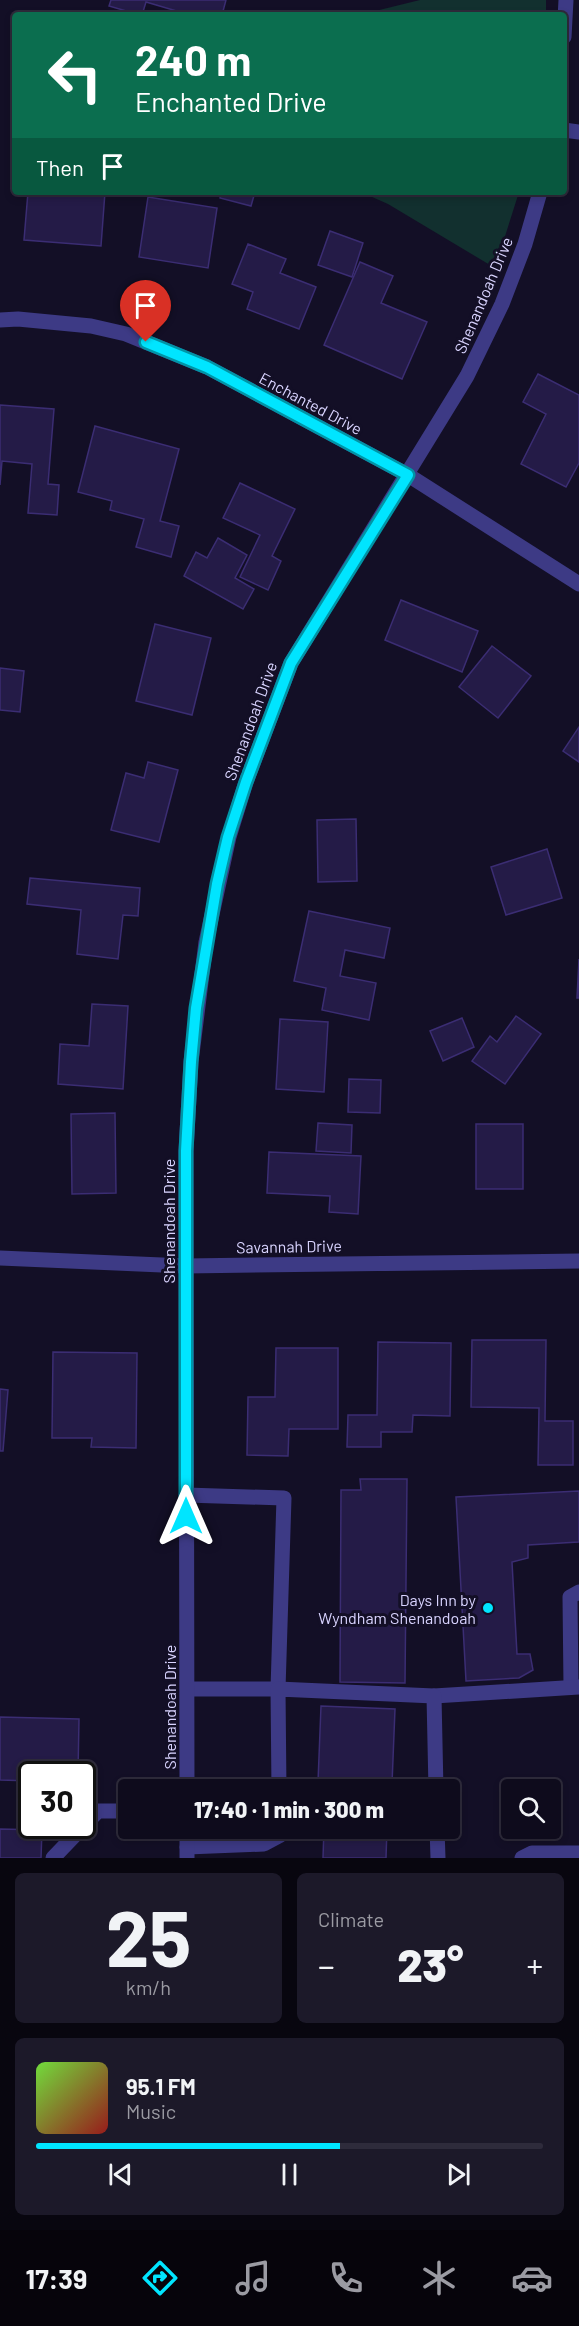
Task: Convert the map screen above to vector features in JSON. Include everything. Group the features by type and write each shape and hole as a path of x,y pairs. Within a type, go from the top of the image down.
{"street":[{"name":"Shenandoah Drive","path":"187,1779 186,1151 191,1062 206,942 228,837 291,663 467,376 502,304 525,244 539,195"},
{"name":"Enchanted Drive","path":"0,320 18,319 91,326 126,334 207,367 408,475 579,584"},
{"name":"Savannah Drive","path":"0,1258 186,1266 579,1261"},
{"path":"186,1495 284,1498 278,1689 279,1779"},
{"path":"188,1689 278,1689 434,1696 575,1687 570,1597 579,1592"},
{"path":"434,1696 436,1779"},
{"path":"53,1858 98,1811 118,1811"},
{"path":"187,1852 264,1844 273,1839"},
{"path":"437,1839 438,1858"},
{"path":"522,1858 532,1853 579,1853"}],"green space":[{"path":"420,0 546,0 546,12 371,12"},
{"path":"368,195 518,195 495,268 388,204"}],"building":[{"path":"111,0 226,0 223,12 180,12 146,2 143,12 130,12 109,6"},
{"path":"28,195 105,195 101,246 24,240"},
{"path":"220,195 254,195 251,206 220,198"},
{"path":"148,197 217,208 208,268 139,257"},
{"path":"330,231 363,243 352,277 318,265"},
{"path":"248,244 286,259 280,273 316,287 299,329 247,309 253,292 232,284"},
{"path":"360,262 393,276 381,303 427,322 402,379 324,345"},
{"path":"538,374 579,395 579,463 566,487 521,464 546,414 523,402"},
{"path":"0,405 54,409 48,484 59,485 57,515 28,513 32,464 2,461 0,485"},
{"path":"95,426 179,449 160,521 179,526 171,557 136,547 144,519 110,510 112,501 78,492"},
{"path":"240,483 295,509 272,556 281,561 268,590 240,577 260,535 223,518"},
{"path":"218,538 247,555 235,578 254,589 243,609 184,576 196,552 207,558"},
{"path":"401,600 478,631 462,672 385,640"},
{"path":"155,624 211,638 192,715 136,701"},
{"path":"492,646 531,676 498,718 459,687"},
{"path":"0,668 24,671 20,712 0,710"},
{"path":"579,727 579,762 563,751"},
{"path":"148,762 178,770 159,842 111,830 126,773 144,778"},
{"path":"356,819 357,881 318,882 317,820"},
{"path":"547,849 562,898 506,915 491,867"},
{"path":"30,878 140,888 138,916 123,915 118,959 77,954 81,910 27,904"},
{"path":"309,911 390,928 384,958 345,950 340,976 376,983 369,1020 322,1010 326,988 294,981"},
{"path":"579,959 579,998 577,998"},
{"path":"92,1004 128,1006 123,1089 58,1084 60,1044 89,1046"},
{"path":"516,1016 541,1034 505,1084 472,1061 490,1036 497,1042"},
{"path":"462,1018 474,1047 443,1061 430,1031"},
{"path":"280,1019 328,1022 324,1092 276,1089"},
{"path":"349,1079 381,1080 380,1113 348,1112"},
{"path":"115,1113 116,1193 72,1194 71,1114"},
{"path":"318,1123 352,1125 351,1153 316,1151"},
{"path":"476,1124 523,1124 523,1189 476,1189"},
{"path":"269,1152 361,1156 358,1214 329,1212 330,1196 267,1193"},
{"path":"472,1340 546,1340 545,1421 573,1421 573,1465 538,1465 539,1408 471,1407"},
{"path":"378,1342 451,1343 450,1416 413,1415 412,1432 381,1432 381,1447 347,1447 348,1415 377,1415"},
{"path":"276,1348 338,1348 338,1429 289,1429 288,1456 247,1455 248,1397 275,1397"},
{"path":"53,1352 137,1353 136,1448 91,1447 92,1438 52,1438"},
{"path":"0,1389 8,1390 3,1451 0,1451"},
{"path":"360,1479 407,1479 405,1683 340,1682 341,1490 361,1490"},
{"name":"Days Inn by Wyndham Shenandoah","path":"579,1491 579,1542 528,1545 528,1558 512,1562 517,1654 530,1654 533,1670 519,1678 466,1681 456,1497"},
{"path":"321,1706 395,1709 392,1779 318,1779"},
{"path":"0,1717 79,1719 78,1761 18,1761 18,1781 0,1780"},
{"path":"0,1829 18,1829 18,1839 42,1839 41,1858 0,1858"},
{"path":"324,1839 387,1839 386,1858 323,1858"}],"place":[{"name":"Days Inn by Wyndham Shenandoah","path":"488,1608"}],"route":[{"path":"146,342 207,367 408,475 291,663 246,782 228,837 217,884 196,1008 186,1151 186,1516"}]}
